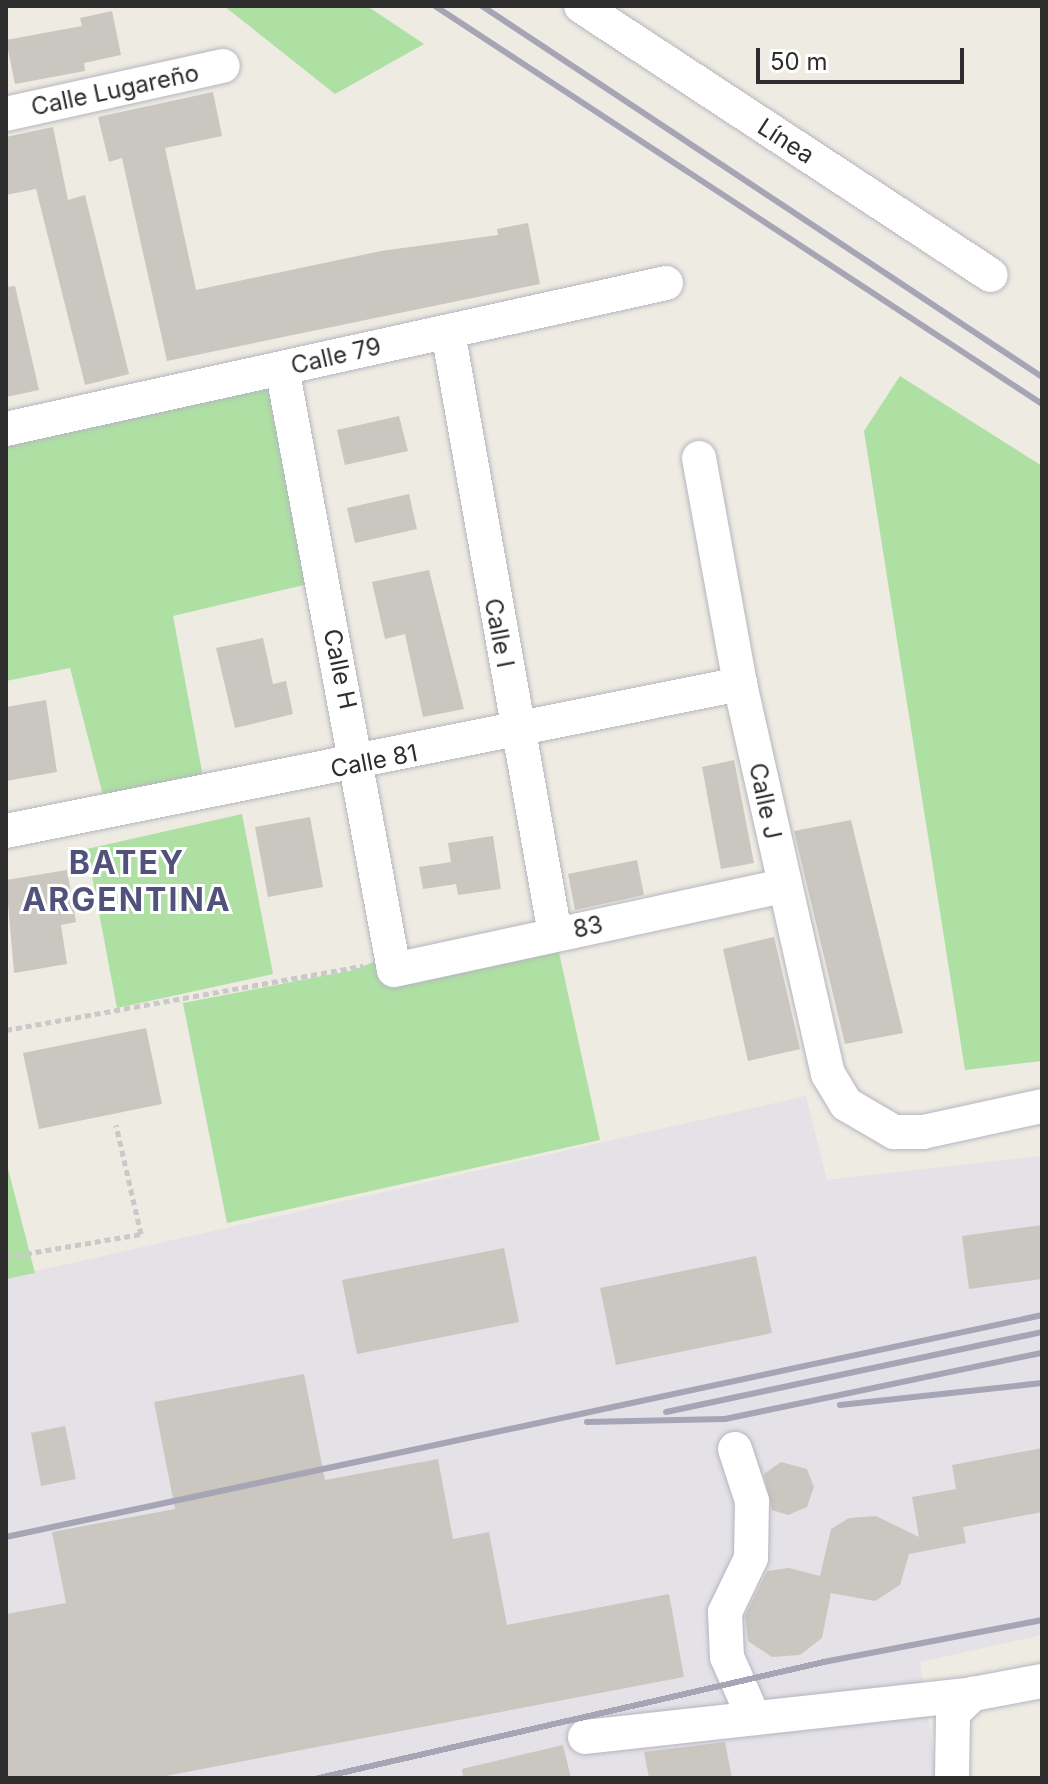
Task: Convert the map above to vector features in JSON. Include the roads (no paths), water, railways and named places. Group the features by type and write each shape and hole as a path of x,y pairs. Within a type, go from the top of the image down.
{"street":[{"name":"Línea","path":"581,6 991,275"},
{"name":"Calle Lugareño","path":"6,114 223,66"},
{"name":"Calle 79","path":"6,429 666,283"},
{"name":"Calle I","path":"448,332 555,934"},
{"name":"Calle H","path":"282,368 360,764 394,962"},
{"name":"Calle J","path":"699,458 740,684 783,886 828,1074 846,1104 872,1124 923,1132 1042,1106"},
{"name":"Calle 81","path":"6,831 360,764 740,684"},
{"name":"83","path":"394,962 555,934 783,886"},
{"path":"735,1449 752,1501 751,1558 725,1612 727,1657 752,1714"},
{"path":"585,1737 752,1714 973,1694 1042,1681"},
{"path":"952,1778 949,1733 953,1713 973,1694"}],"railway":[{"path":"435,6 1042,404"},
{"path":"482,6 1042,377"},
{"path":"6,1537 1042,1315"},
{"path":"666,1412 1042,1332"},
{"path":"587,1422 725,1419 1042,1353"},
{"path":"840,1405 1042,1383"},
{"path":"319,1778 824,1662 1042,1620"}],"district":[{"name":"BATEY ARGENTINA","path":"127,882"}]}
